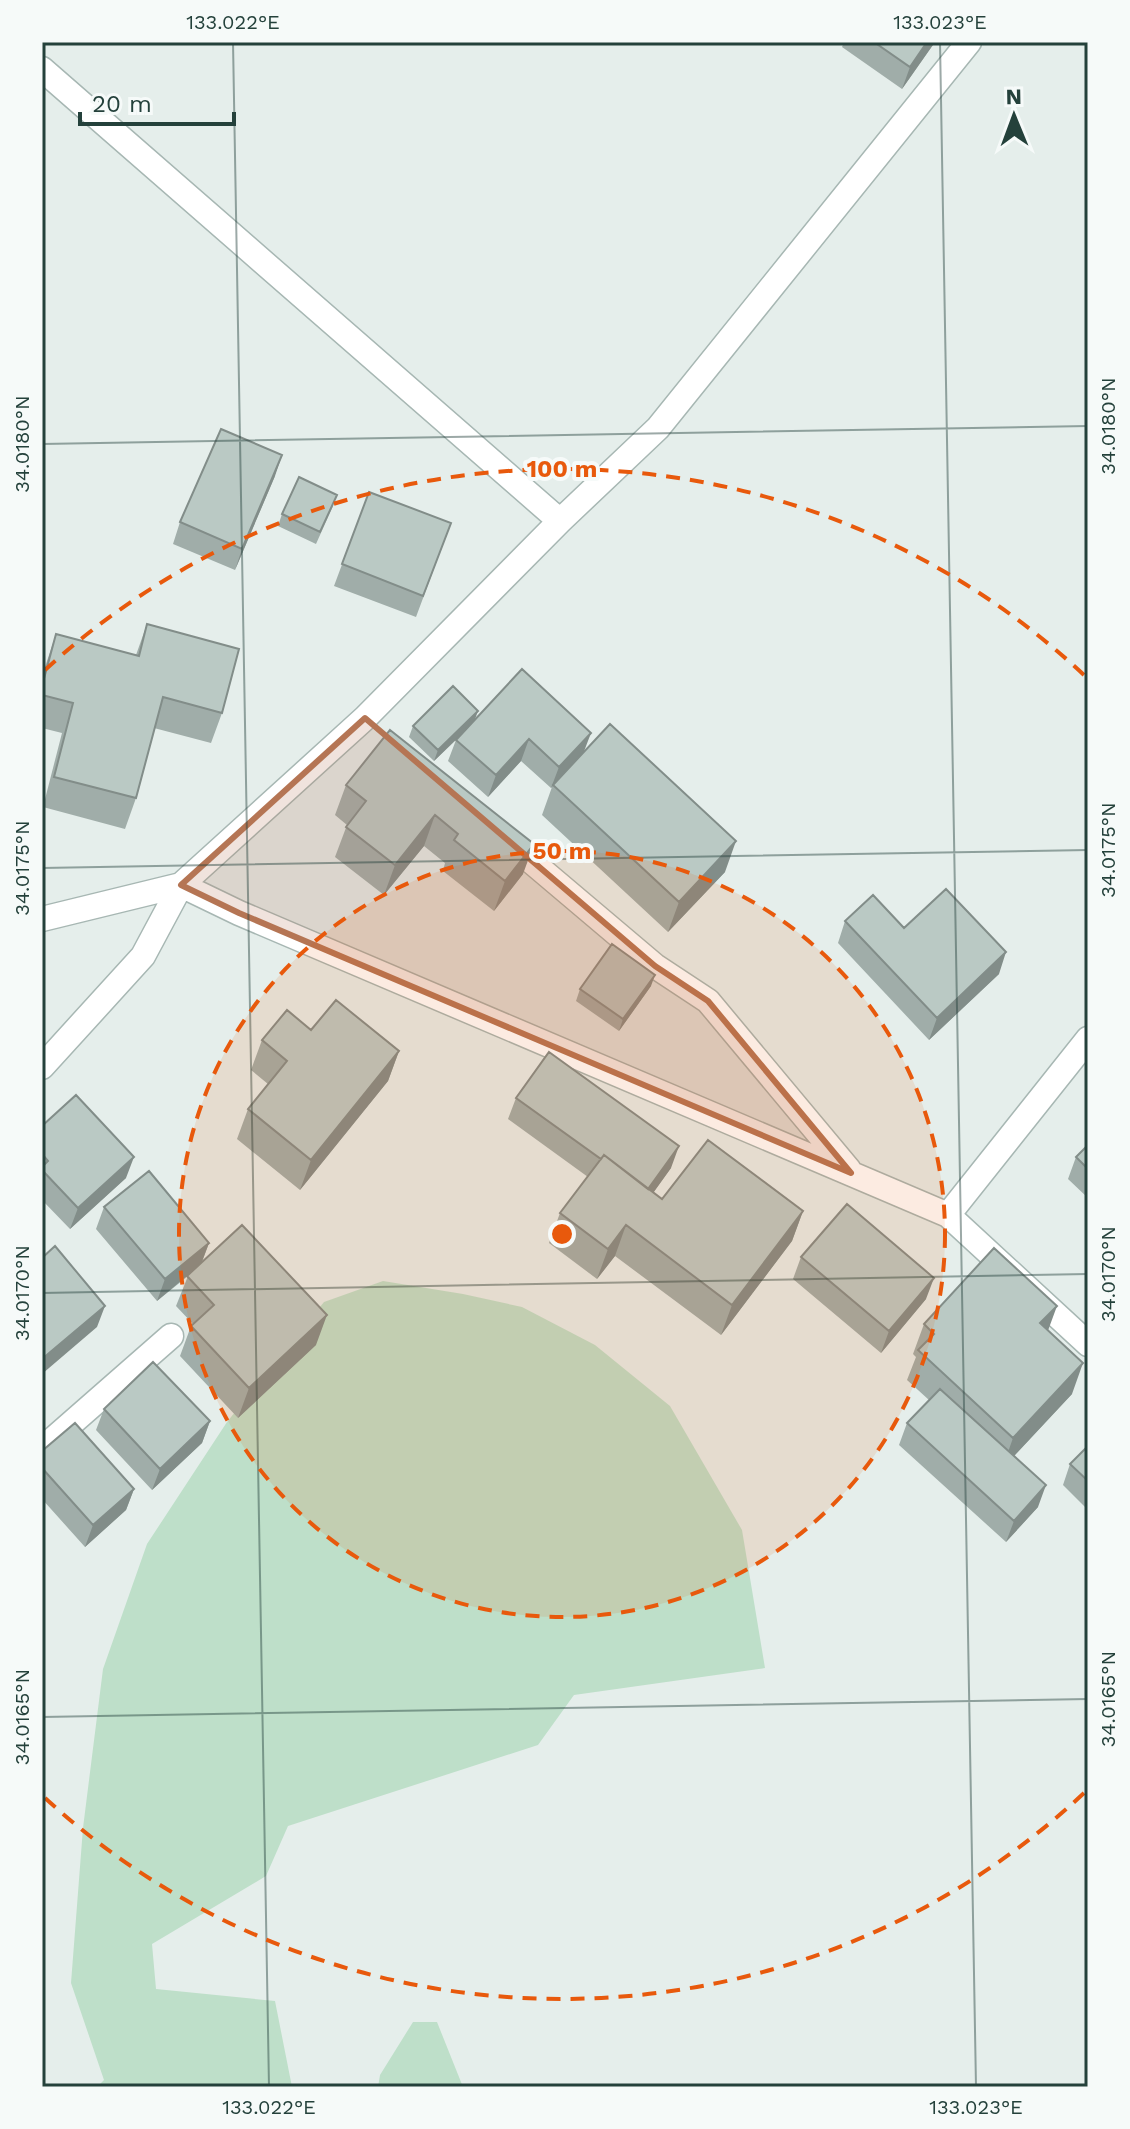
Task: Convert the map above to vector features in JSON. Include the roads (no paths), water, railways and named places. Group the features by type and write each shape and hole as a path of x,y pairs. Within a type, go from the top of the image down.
{"street":[{"path":"42,1067 143,956 181,885 365,718 560,521 658,428 969,42"},
{"path":"42,69 560,521"},
{"path":"365,718 388,737"},
{"path":"490,827 655,966 708,1001 851,1173"},
{"path":"42,919 181,885 948,1215 1088,1344"},
{"path":"948,1215 1088,1039"},
{"path":"42,1449 171,1336"}]}
